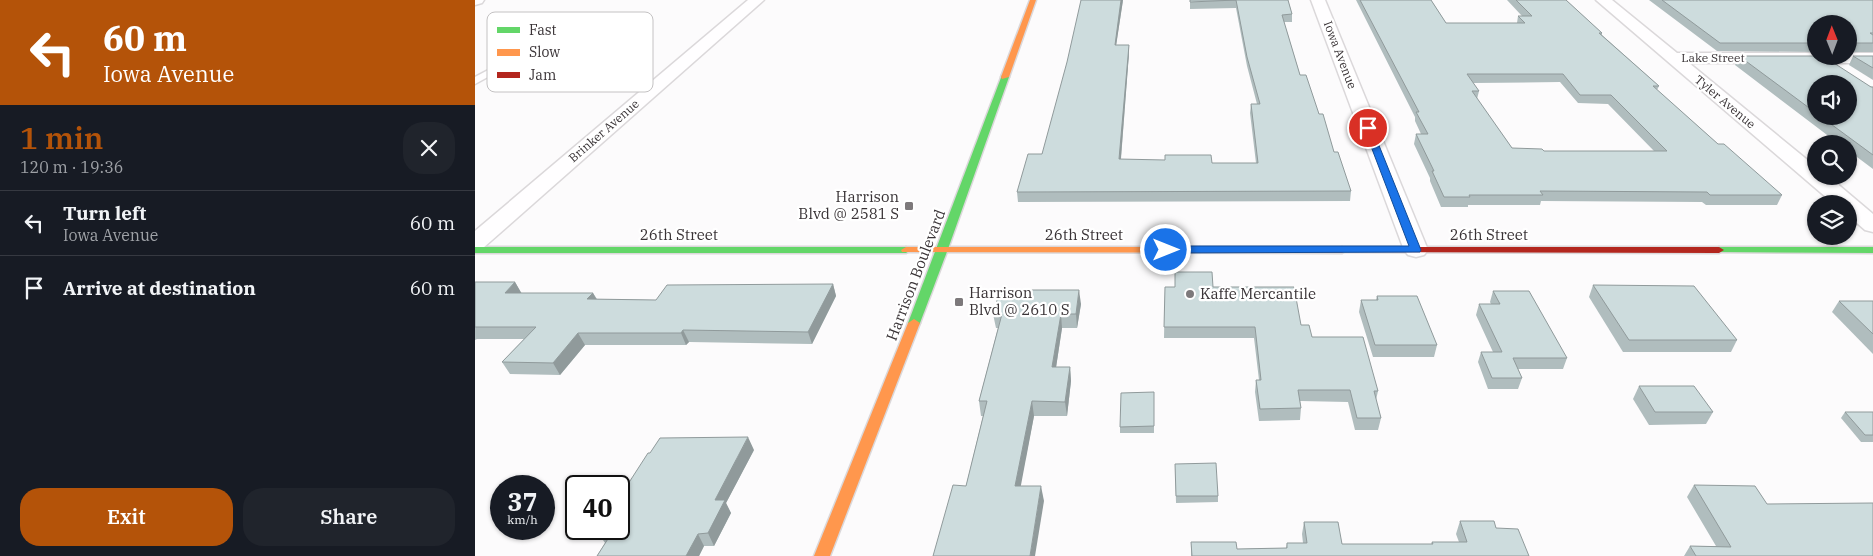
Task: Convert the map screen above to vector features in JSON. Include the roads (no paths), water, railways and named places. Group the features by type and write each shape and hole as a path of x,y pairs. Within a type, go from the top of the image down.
{"street":[{"name":"Brinker Avenue","path":"653,89 757,0"},
{"name":"Harrison Boulevard","path":"822,556 943,249 1033,0"},
{"name":"Iowa Avenue","path":"1318,0 1416,250"},
{"name":"Tyler Avenue","path":"1603,0 1837,195"},
{"name":"Lake Street","path":"1672,58 1807,58"},
{"name":"Lake Street","path":"1857,58 1873,58"},
{"path":"1834,65 1848,74"},
{"name":"Brinker Avenue","path":"475,242 650,92"},
{"name":"Tyler Avenue","path":"1857,212 1873,225"},
{"name":"26th Street","path":"475,250 1873,250"}],"lane":[{"path":"475,81 487,75"}],"place":[{"name":"Harrison Blvd @ 2581 S","path":"909,206"},
{"name":"Kaffe Mercantile","path":"1190,294"},
{"name":"Harrison Blvd @ 2610 S","path":"959,302"}]}
